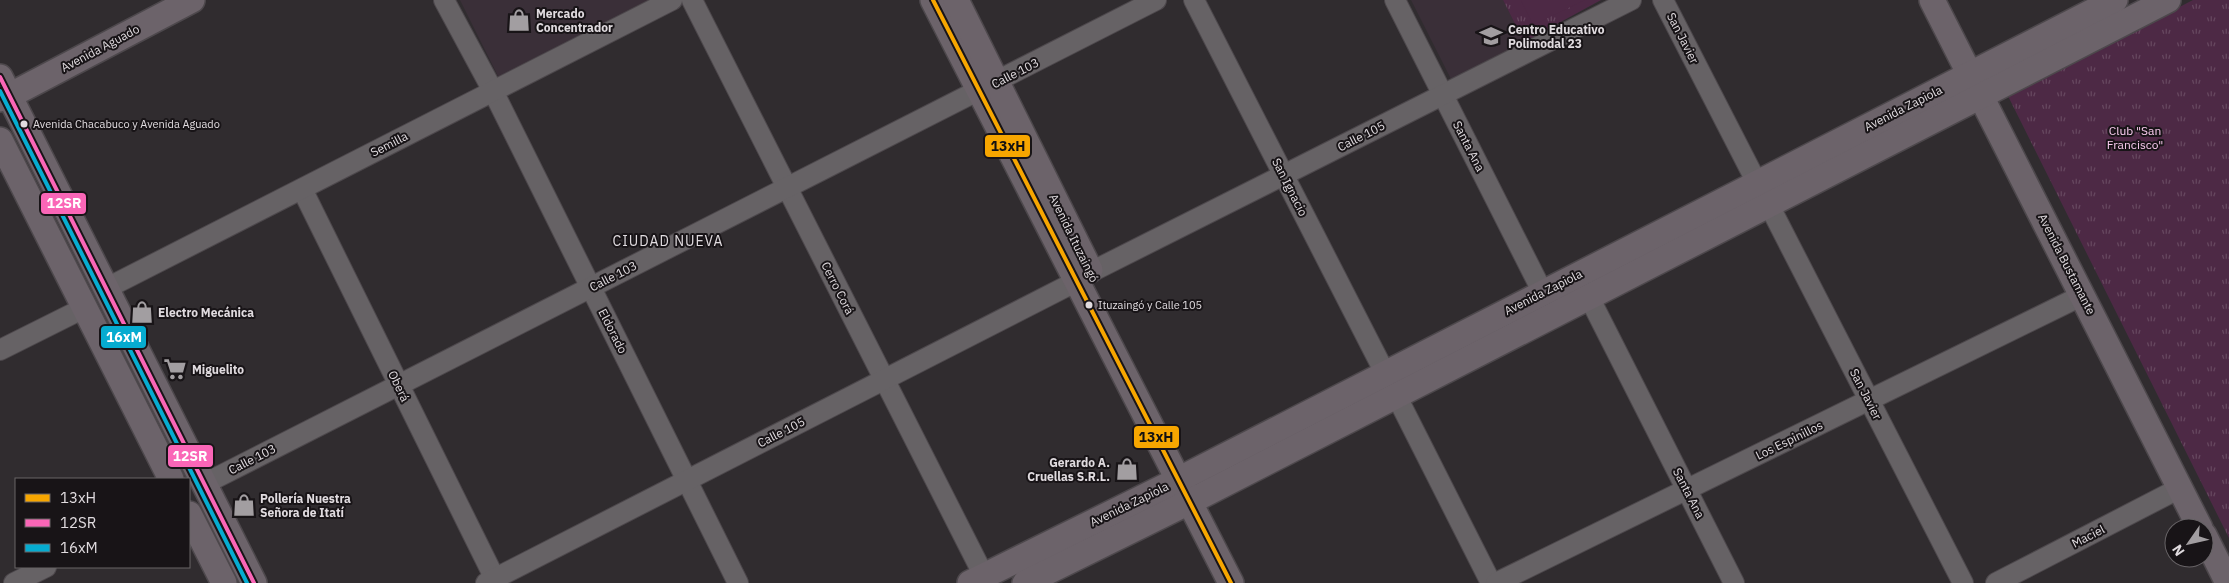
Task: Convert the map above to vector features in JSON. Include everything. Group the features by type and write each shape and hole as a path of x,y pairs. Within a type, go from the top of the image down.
{"main road":[{"name":"Avenida Aguado","path":"2,94 192,0"},
{"name":"Avenida Ituzaingó","path":"933,0 988,86 1190,487 1231,583"},
{"name":"Avenida Ituzaingó","path":"956,0 988,86"},
{"name":"Avenida Bustamante","path":"1932,0 2195,518"},
{"name":"Avenida Zapiola","path":"977,580 1396,395 1768,205 1975,85 2114,0"},
{"name":"Avenida Zapiola","path":"1025,583 1385,373 1543,292 1757,183 2168,0"},
{"path":"2,94 105,288 254,583"},
{"path":"0,140 170,478"},
{"name":"Avenida Ituzaingó","path":"1190,487 1247,583"},
{"path":"190,516 224,583"},
{"path":"2214,556 2228,583"}],"street":[{"name":"Eldorado","path":"444,0 493,91 738,583"},
{"name":"Semilla","path":"105,288 672,0"},
{"name":"Cerro Corá","path":"692,0 884,380 977,580"},
{"name":"Calle 103","path":"204,484 1156,0"},
{"name":"San Ignacio","path":"1194,0 1385,373"},
{"name":"Santa Ana","path":"1394,0 1543,292"},
{"name":"Calle 105","path":"492,582 1283,175 1631,0"},
{"name":"San Javier","path":"1663,0 1757,183"},
{"name":"Oberá","path":"302,189 399,385 492,582"},
{"name":"San Javier","path":"1768,205 1963,583"},
{"name":"Los Espinillos","path":"1496,583 1687,491 2083,295"},
{"name":"Santa Ana","path":"1588,297 1734,583"},
{"path":"0,350 84,308"},
{"path":"1396,395 1491,583"},
{"name":"Maciel","path":"1996,583 2180,488"},
{"path":"14,583 44,568"}],"shaded area":[{"path":"460,0 654,0 499,78"},
{"path":"1411,0 1503,0 1524,42 1451,79"}],"green space":[{"path":"1503,0 1601,0 1524,42"},
{"path":"1521,0 1585,0 1533,25"},
{"name":"Club \"San Francisco\"","path":"2193,0 2229,0 2229,538 2008,96"}],"transit line":[{"name":"13xH","path":"933,0 1231,583"},
{"name":"12SR","path":"0,77 254,583"},
{"name":"16xM","path":"0,91 247,583"}],"place":[{"name":"Mercado Concentrador","path":"519,20"},
{"name":"Centro Educativo Polimodal 23","path":"1491,36"},
{"name":"Avenida Chacabuco y Avenida Aguado","path":"24,124"},
{"name":"Ituzaingó y Calle 105","path":"1089,305"},
{"name":"Electro Mecánica","path":"142,312"},
{"name":"Miguelito","path":"175,369"},
{"name":"Gerardo A. Cruellas S.R.L.","path":"1127,469"},
{"name":"Pollería Nuestra Señora de Itatí","path":"244,505"}],"district":[{"name":"CIUDAD NUEVA","path":"668,241"}]}
